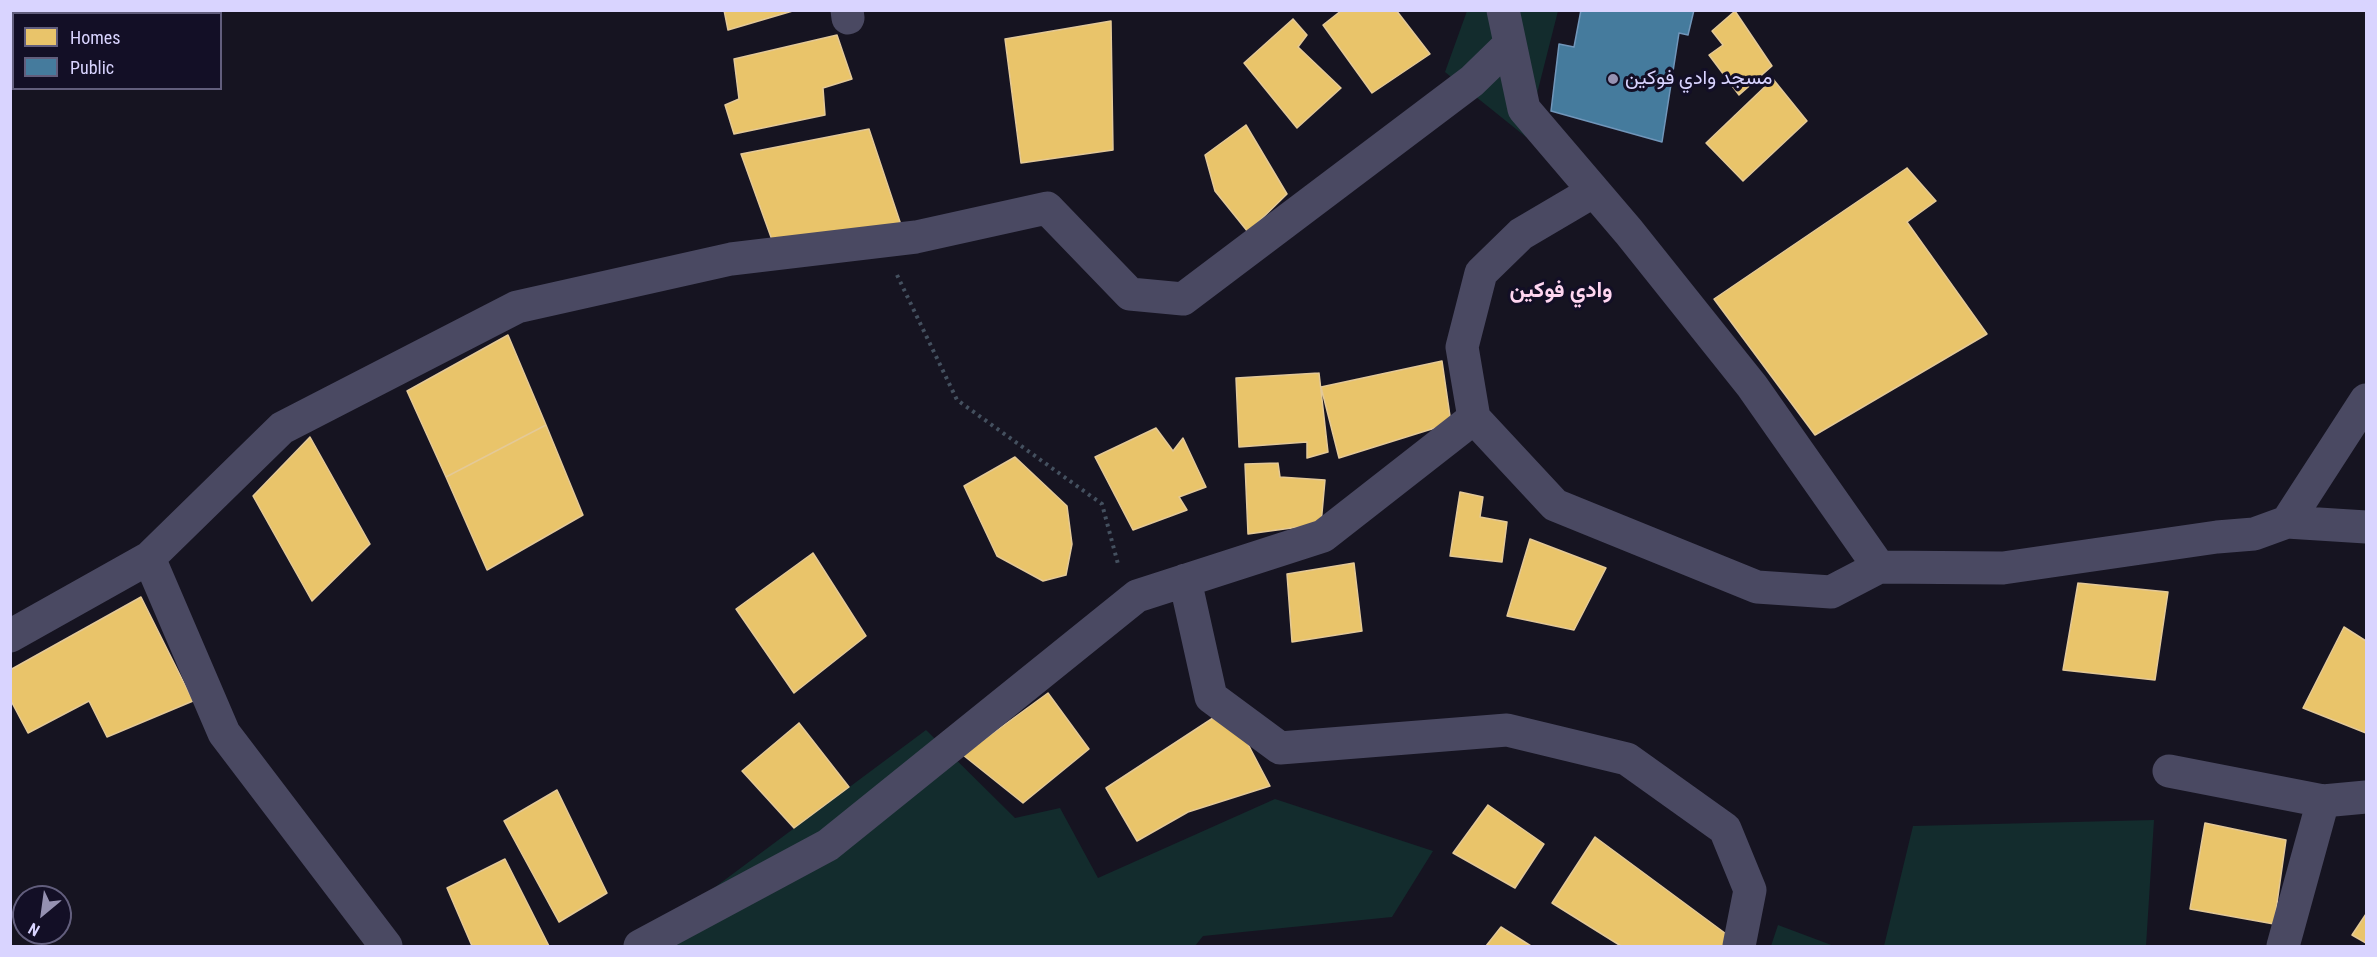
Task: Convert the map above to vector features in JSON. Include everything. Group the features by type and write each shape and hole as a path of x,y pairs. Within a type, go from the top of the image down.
{"street":[{"path":"1503,10 1524,109 1594,191 1752,386 1879,567"},
{"path":"10,636 149,558 282,428 517,307 730,259 916,237 1047,208 1130,294 1184,299 1472,81 1510,44"},
{"path":"1594,191 1521,234 1481,273 1462,347 1474,418 1555,505 1757,587 1831,592 1879,567 2003,568 2217,537 2254,534 2287,522 2367,528"},
{"path":"2287,522 2367,400"},
{"path":"640,946 828,845 1137,596 1323,536 1474,418"},
{"path":"149,558 224,733 386,946"},
{"path":"1185,580 1211,697 1280,748 1507,730 1628,759 1725,829 1750,890 1739,946"},
{"path":"2169,771 2323,801 2367,797"},
{"path":"2283,946 2323,801"}],"path":[{"path":"880,241 957,400 1102,504 1128,603"}],"green space":[{"path":"1467,11 1558,11 1526,137 1445,72"},
{"path":"926,730 1015,818 1060,808 1098,878 1275,799 1433,851 1392,917 1203,936 1195,946 636,946"},
{"path":"2154,820 2146,946 1884,946 1913,826"},
{"path":"1778,925 1834,946 1771,946"}],"building: Homes":[{"path":"88,10 201,10 202,12 86,12"},
{"path":"724,10 796,10 728,30"},
{"path":"1342,10 1396,10 1430,54 1372,93 1323,25"},
{"path":"1735,11 1772,66 1739,95 1709,55 1723,45 1712,31"},
{"path":"1293,19 1307,35 1298,47 1341,88 1297,128 1244,63"},
{"path":"1111,21 1113,150 1021,163 1005,39"},
{"path":"837,35 852,79 823,88 825,115 734,134 725,105 739,99 734,59"},
{"path":"1773,79 1807,121 1743,181 1706,143"},
{"path":"1246,125 1287,194 1248,232 1215,191 1205,155"},
{"path":"869,129 901,225 772,240 741,154"},
{"path":"1907,168 1936,201 1907,222 1987,334 1815,435 1714,299"},
{"path":"508,335 546,425 446,477 407,391"},
{"path":"1442,361 1451,423 1339,458 1321,387"},
{"path":"1319,373 1328,452 1307,458 1307,442 1239,447 1236,378"},
{"path":"546,425 583,515 487,570 446,477"},
{"path":"1156,428 1173,451 1183,438 1206,487 1179,497 1187,510 1133,530 1095,457"},
{"path":"310,437 370,544 312,601 253,496"},
{"path":"1015,457 1067,506 1072,544 1066,575 1043,581 997,556 964,486"},
{"path":"1278,463 1280,477 1325,480 1321,524 1248,534 1245,464"},
{"path":"1460,492 1483,497 1480,517 1507,522 1502,562 1450,556"},
{"path":"1530,539 1606,568 1574,630 1507,616"},
{"path":"813,553 866,636 794,693 736,609"},
{"path":"1354,563 1362,631 1292,642 1287,574"},
{"path":"2078,583 2168,592 2155,680 2063,670"},
{"path":"141,597 193,701 107,737 89,701 28,733 10,699 10,670"},
{"path":"2344,627 2366,641 2366,733 2303,708"},
{"path":"1048,693 1089,749 1023,803 963,755"},
{"path":"1213,718 1240,729 1270,786 1188,812 1137,841 1106,788"},
{"path":"799,723 849,787 794,828 742,771"},
{"path":"557,790 607,893 559,922 504,821"},
{"path":"1488,805 1544,844 1515,888 1453,853"},
{"path":"2205,823 2286,840 2274,924 2190,909"},
{"path":"1595,837 1737,942 1734,946 1621,946 1552,903"},
{"path":"505,859 549,946 472,946 447,888"},
{"path":"2366,914 2366,943 2352,935"},
{"path":"1501,927 1531,946 1486,946"}],"building: Public":[{"name":"مسجد وادي فوكين","path":"1581,10 1694,10 1688,35 1679,33 1662,142 1551,111 1559,44 1574,47"}],"place":[{"name":"مسجد وادي فوكين","path":"1613,79"}],"district":[{"name":"وادي فوكين","path":"1561,291"}]}
